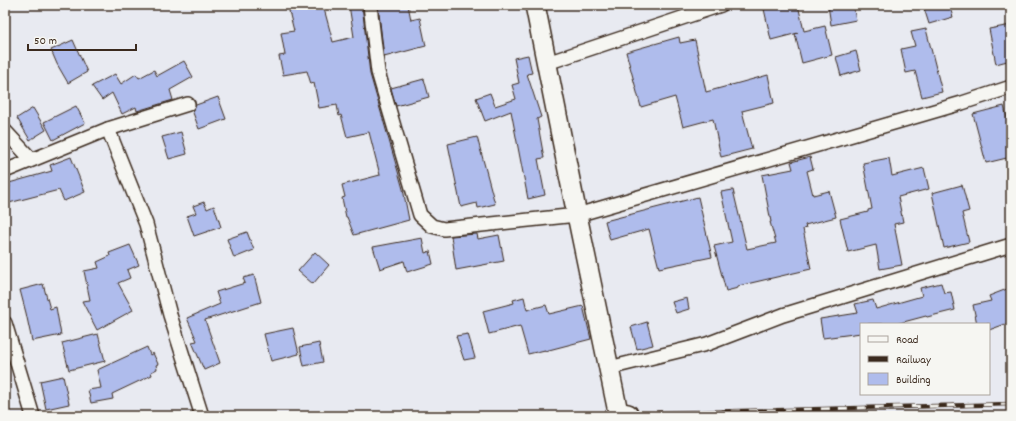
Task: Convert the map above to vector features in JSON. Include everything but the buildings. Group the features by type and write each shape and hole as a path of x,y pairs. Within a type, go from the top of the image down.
{"street":[{"path":"370,5 378,72 420,215 432,226 444,229 577,215 962,104 1011,87"},
{"path":"535,5 618,412 628,414 628,416"},
{"path":"547,63 719,5"},
{"path":"5,171 108,129 188,104"},
{"path":"108,129 146,224 170,315 202,416"},
{"path":"5,131 32,159"},
{"path":"609,368 707,344 783,315 1011,245"},
{"path":"5,322 33,416"}],"railway":[{"path":"605,416 628,414 1011,404"}]}
